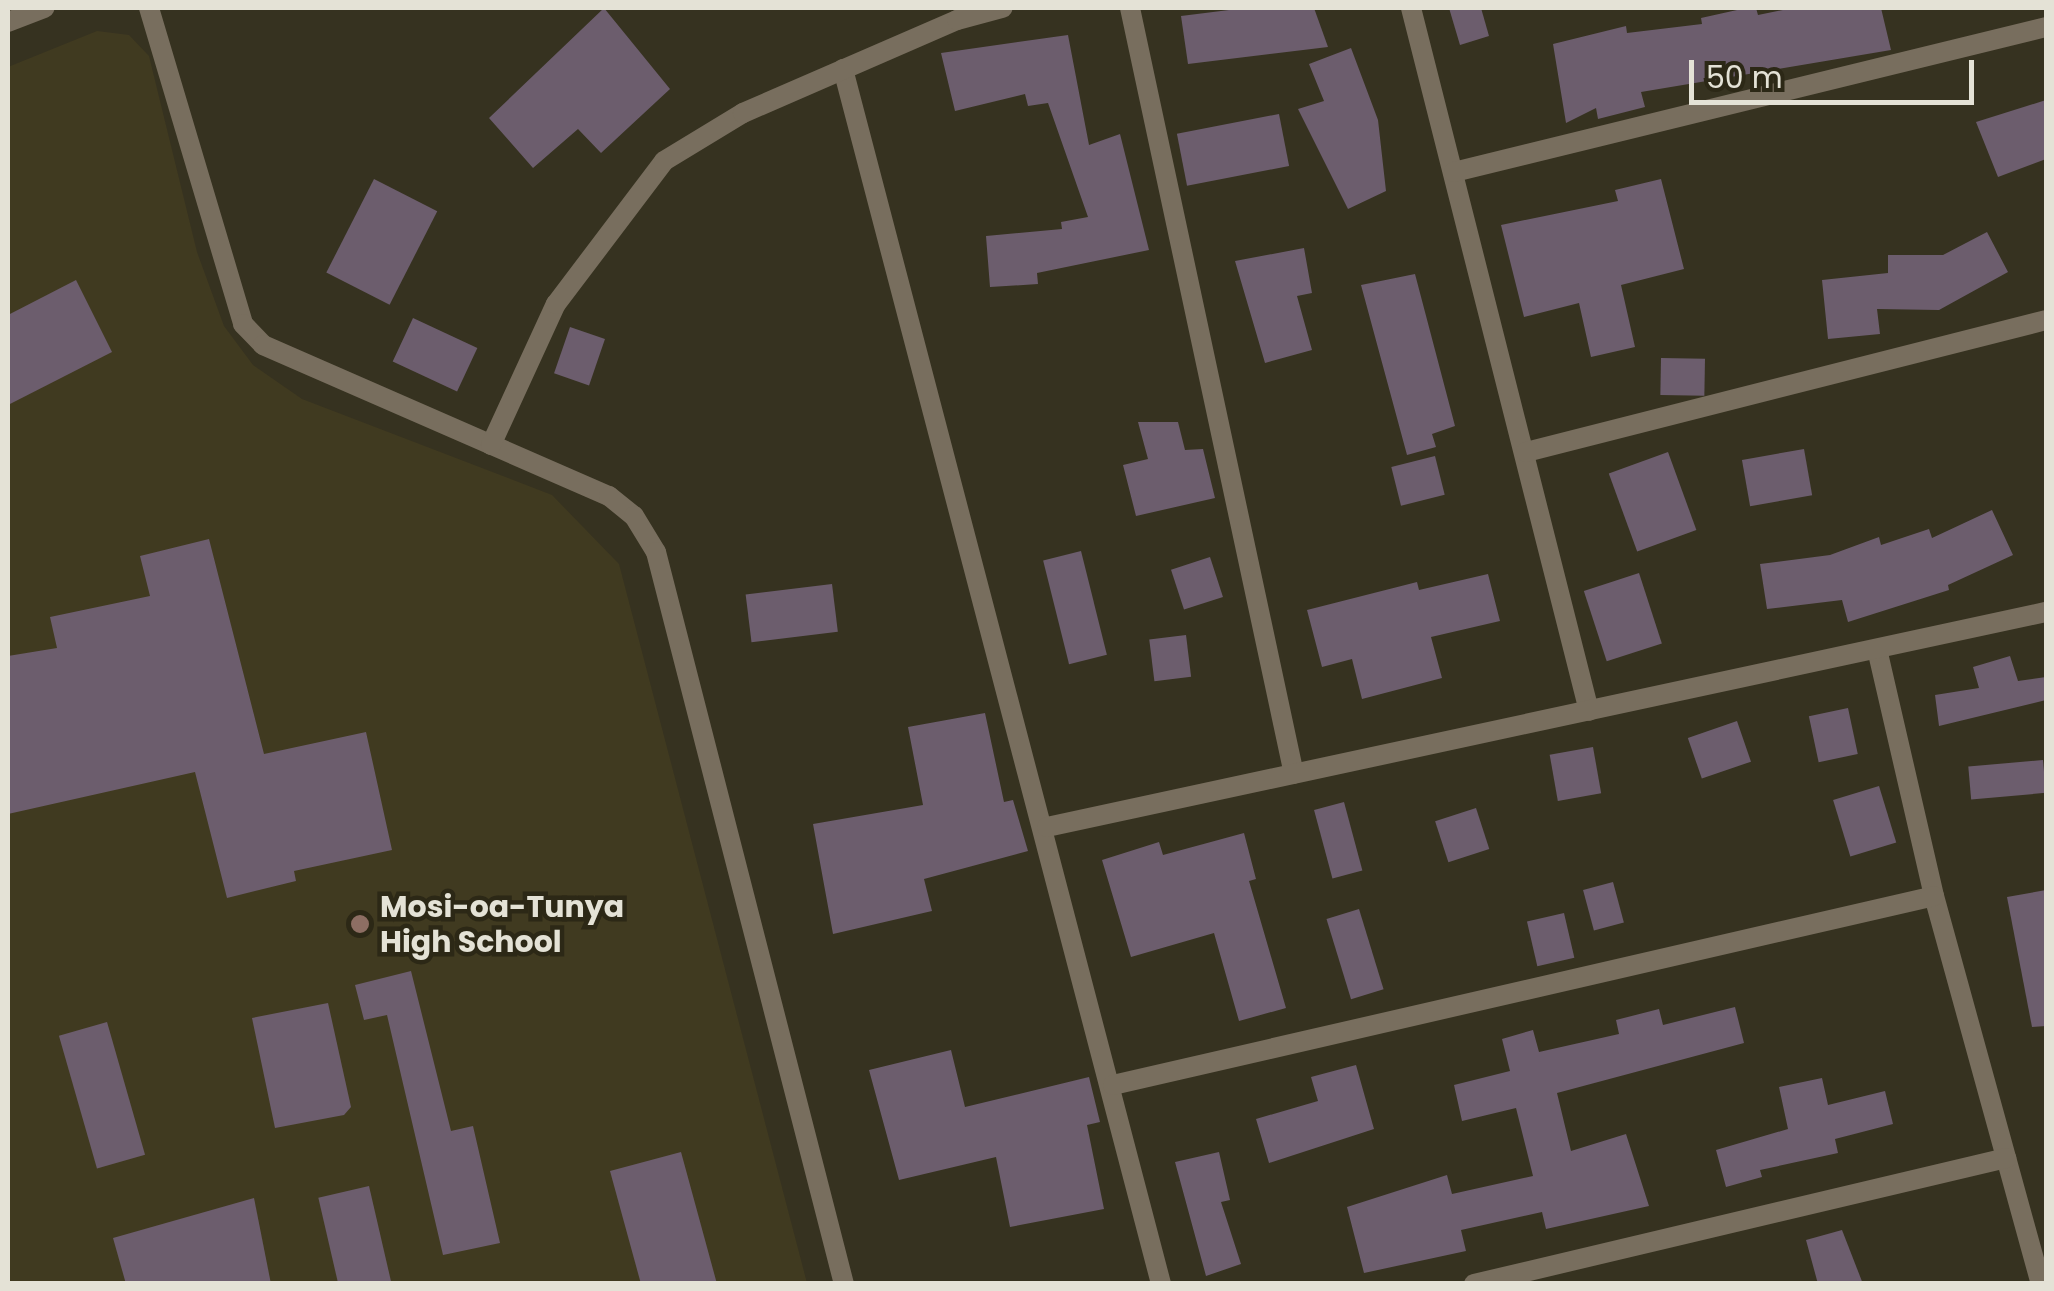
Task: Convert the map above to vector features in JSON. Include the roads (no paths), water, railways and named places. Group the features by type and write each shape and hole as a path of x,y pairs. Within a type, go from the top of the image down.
{"street":[{"path":"8,22 44,8"},
{"path":"148,8 244,324 263,346 609,496 634,516 656,552 844,1284"},
{"path":"491,445 556,304 664,161 744,113 956,14 1002,8"},
{"path":"1130,8 1294,774"},
{"path":"1411,8 1589,710"},
{"path":"1454,172 2046,27"},
{"path":"843,70 1047,827 1162,1284"},
{"path":"1526,452 2046,320"},
{"path":"1047,827 2046,612"},
{"path":"1877,649 1934,896 2041,1284"},
{"path":"1114,1085 1934,896"},
{"path":"1474,1284 2006,1158"}],"place":[{"name":"Mosi-oa-Tunya High School","path":"360,924"}]}
